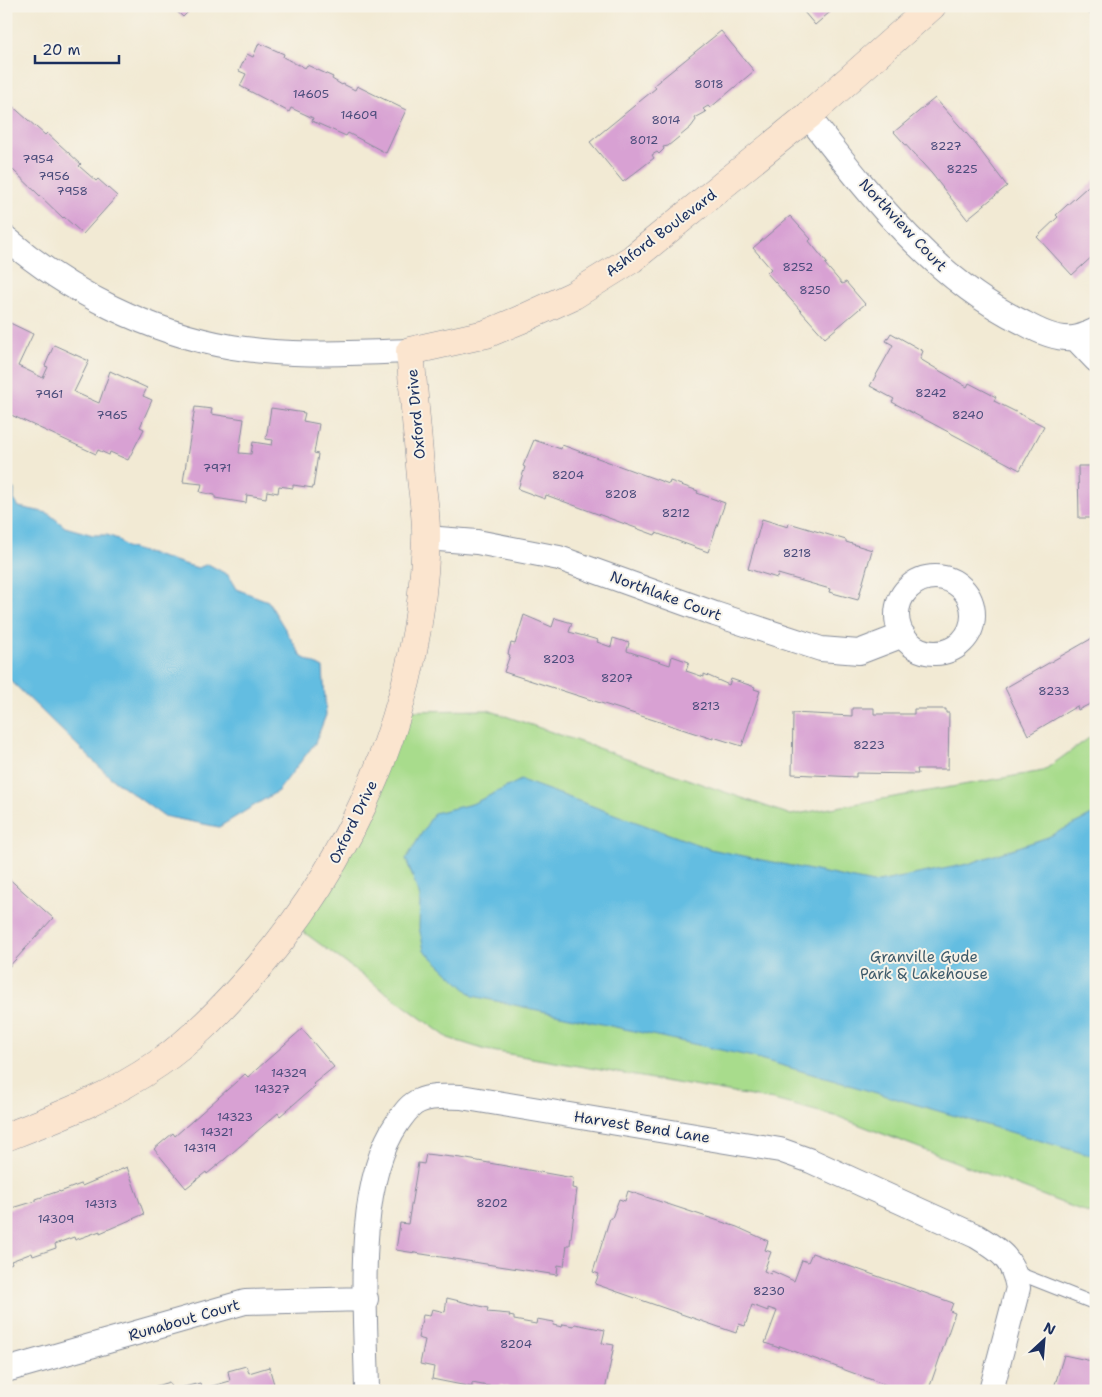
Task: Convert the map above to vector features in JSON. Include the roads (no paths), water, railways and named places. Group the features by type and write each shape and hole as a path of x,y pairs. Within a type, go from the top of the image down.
{"street":[{"name":"Ashford Boulevard","path":"6,238 30,258 71,285 160,328 233,348 326,354 410,351 486,334 574,295 632,259 808,116 932,6"},
{"name":"Northview Court","path":"808,116 888,213 937,265 971,293 1018,321 1059,337 1085,334"},
{"path":"1085,334 1096,360"},
{"name":"Oxford Drive","path":"6,1137 69,1113 110,1093 171,1054 220,1011 294,925 340,852 381,766 400,711 419,622 426,538 410,351"},
{"name":"Northlake Court","path":"426,538 477,542 559,558 715,614 821,649 859,652 903,635"},
{"name":"Harvest Bend Lane","path":"366,1391 367,1233 374,1179 394,1127 408,1108 419,1101 430,1098 461,1097 780,1150 811,1161 976,1236 1000,1250 1015,1272"},
{"path":"991,1391 1018,1288 1015,1272"},
{"name":"Runabout Court","path":"6,1370 244,1302 366,1299"}],"lane":[{"path":"1015,1272 1096,1304"}],"water":[{"path":"6,488 14,489 14,500 19,507 48,513 65,527 93,535 107,535 118,539 126,547 198,568 208,564 228,575 236,589 268,601 302,657 323,668 326,715 315,743 278,791 219,827 163,816 110,777 6,676"},
{"name":"Granville Gude Park & Lakehouse","path":"521,780 710,849 873,883 968,864 1048,837 1096,813 1096,1157 753,1057 473,996 424,950 419,927 420,897 406,859 434,813 472,804"}]}
